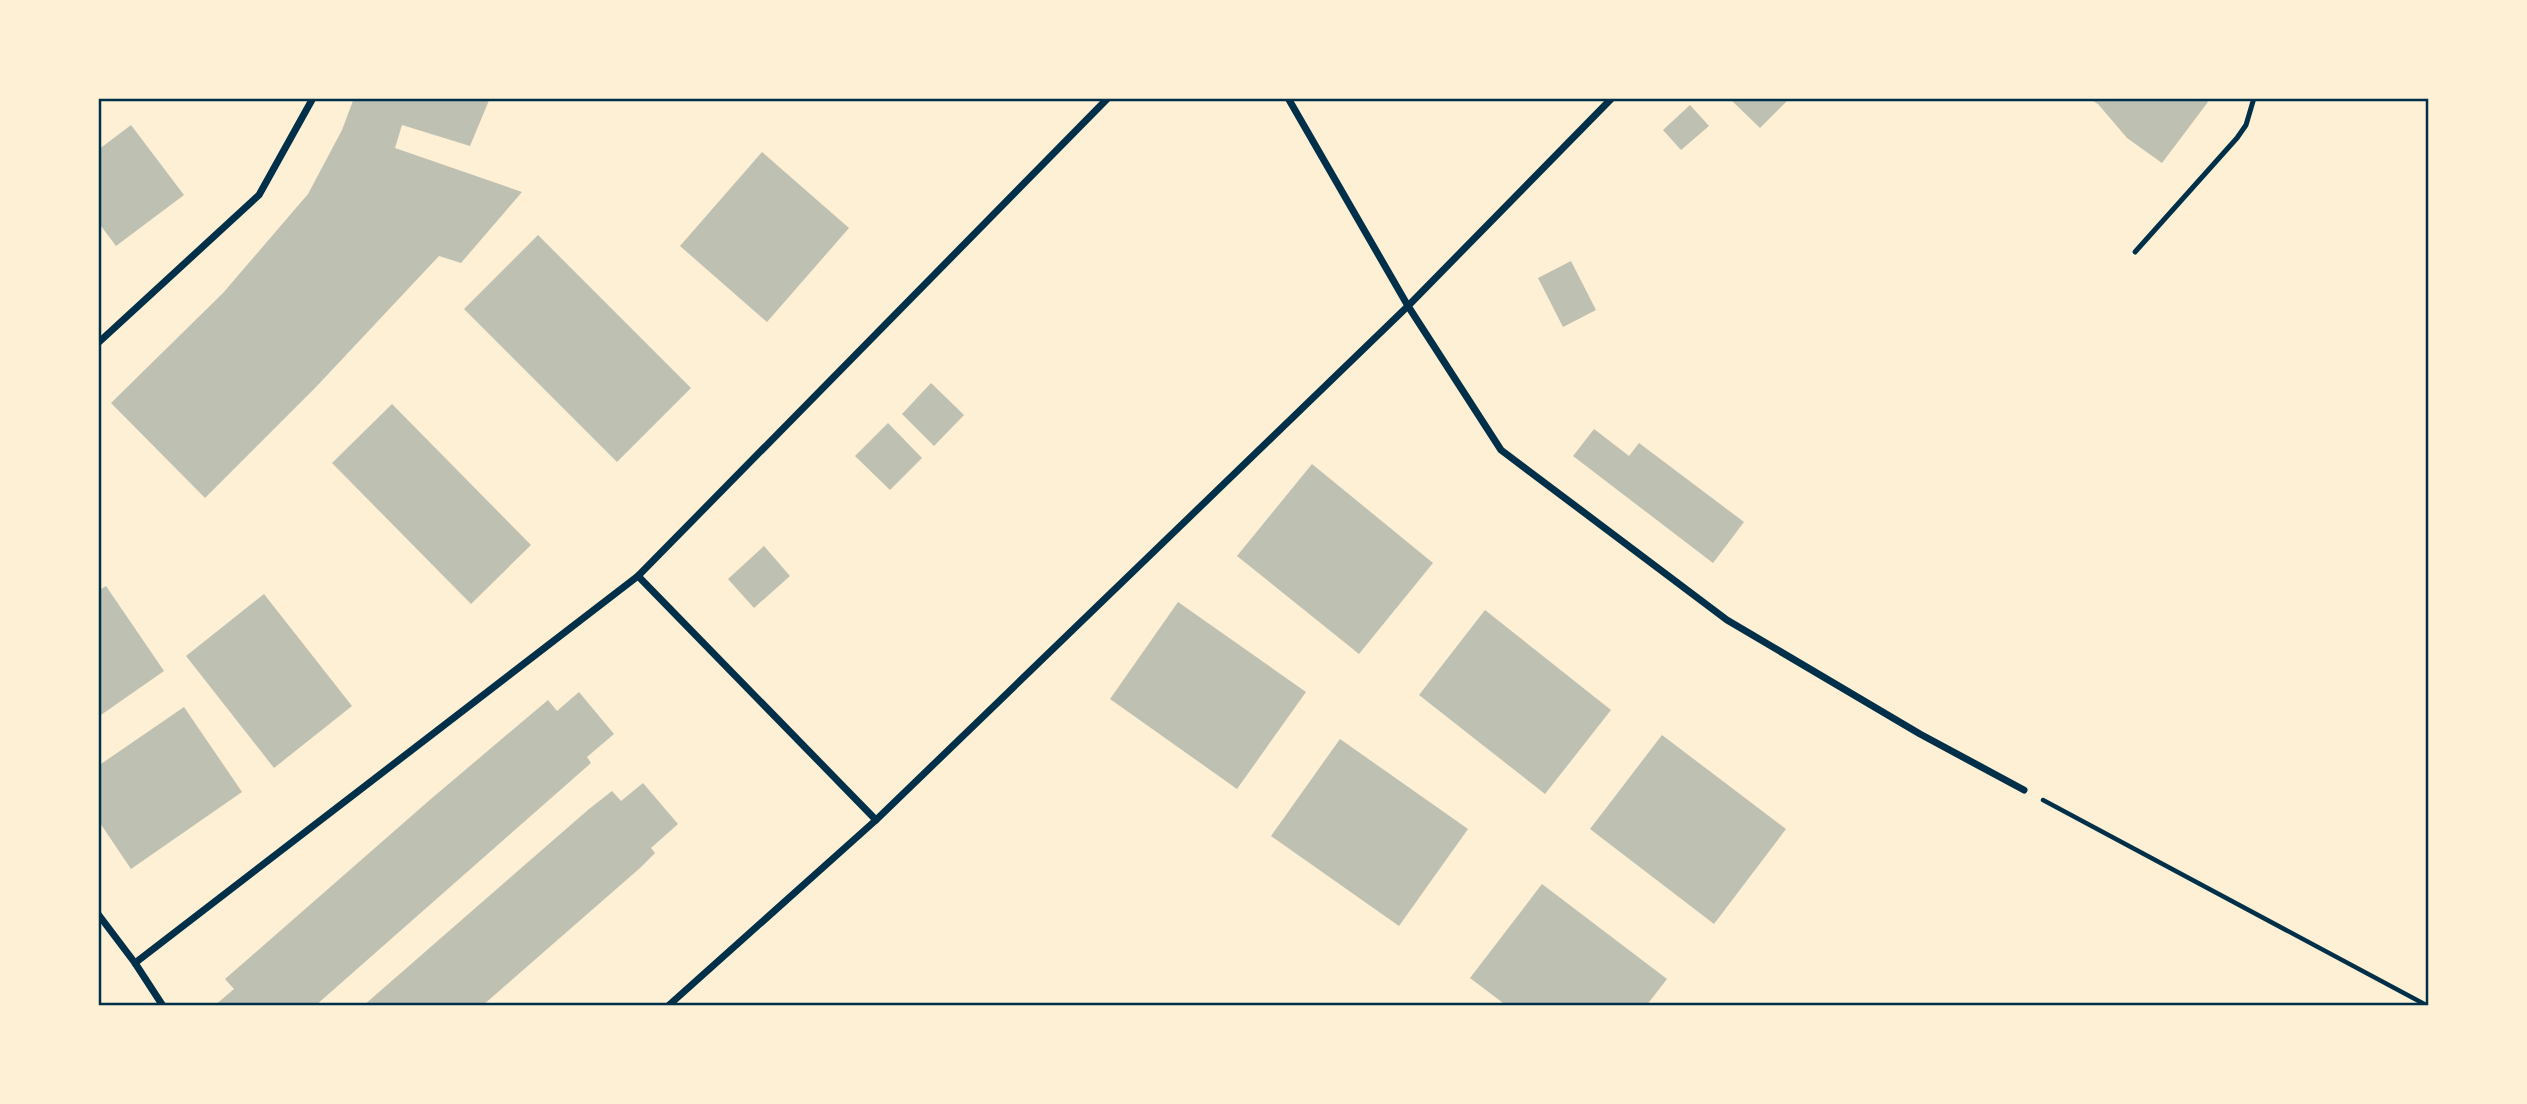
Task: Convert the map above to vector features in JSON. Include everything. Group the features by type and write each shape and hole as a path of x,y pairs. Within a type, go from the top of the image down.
{"street":[{"path":"98,342 259,195 313,98"},
{"path":"135,963 638,576 1108,98"},
{"path":"1288,98 1408,306 1501,450 1727,620 1920,734 2024,790"},
{"path":"668,1006 876,820 1408,306 1612,98"},
{"path":"638,576 876,820"},
{"path":"98,914 163,1006"}],"lane":[{"path":"2135,252 2237,138 2246,125 2254,98"}],"path":[{"path":"2024,790 2428,1006"}],"building":[{"path":"354,98 490,98 470,146 402,125 395,148 522,192 461,263 439,256 316,387 205,498 111,403 223,293 308,194 342,130"},
{"path":"1729,98 1790,98 1760,128"},
{"path":"2088,98 2205,98 2208,102 2162,163 2127,138 2098,104"},
{"path":"1690,105 1709,126 1681,150 1663,130"},
{"path":"131,125 184,195 116,246 98,222 98,150"},
{"path":"762,152 849,228 767,322 680,246"},
{"path":"538,235 691,388 617,462 464,309"},
{"path":"1571,261 1596,310 1563,327 1538,278"},
{"path":"931,383 964,415 934,446 902,414"},
{"path":"392,404 531,545 471,604 332,463"},
{"path":"888,423 922,458 890,490 855,456"},
{"path":"1594,429 1629,456 1639,443 1744,522 1713,563 1573,456"},
{"path":"1312,464 1433,563 1359,654 1237,556"},
{"path":"764,546 790,576 754,608 728,579"},
{"path":"106,586 164,671 98,717 98,591"},
{"path":"264,594 352,706 274,768 186,656"},
{"path":"1178,602 1306,692 1237,789 1110,699"},
{"path":"1485,610 1611,710 1545,794 1419,695"},
{"path":"579,692 614,734 587,757 591,763 315,1006 214,1006 234,989 225,979 432,798 548,700 557,711"},
{"path":"184,707 242,792 131,869 98,820 98,766"},
{"path":"1662,735 1786,829 1714,924 1590,829"},
{"path":"1340,739 1468,829 1399,926 1271,836"},
{"path":"643,783 678,824 651,848 655,853 640,868 482,1006 363,1006 589,809 612,791 621,801"},
{"path":"1542,884 1667,979 1646,1006 1507,1006 1470,978"}]}
